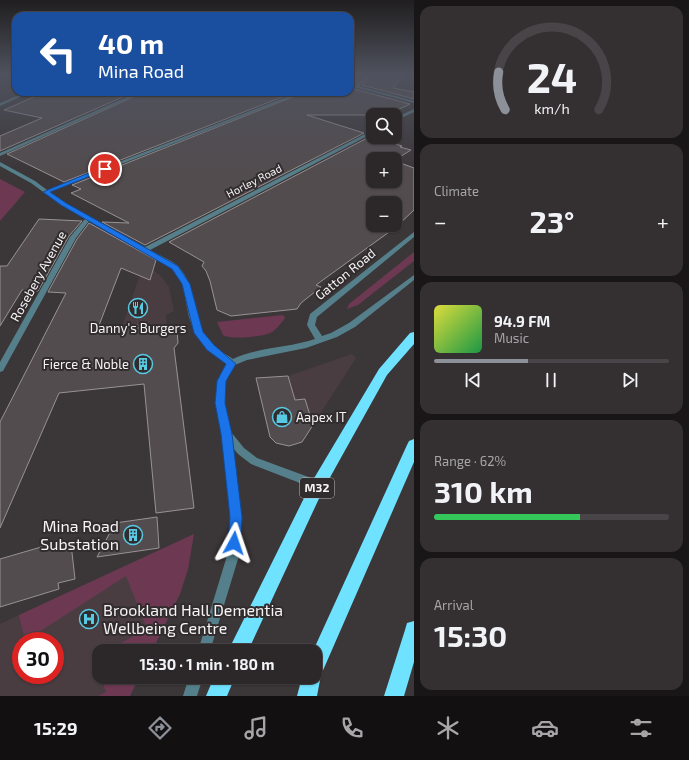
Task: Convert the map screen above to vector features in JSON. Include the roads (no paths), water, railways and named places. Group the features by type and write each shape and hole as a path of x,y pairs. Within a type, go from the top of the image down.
{"highway":[{"name":"M32","path":"241,644 318,485 383,372 414,336"},
{"path":"322,652 414,445"},
{"path":"394,696 414,630"},
{"path":"216,696 222,684"},
{"path":"307,696 310,684"}],"street":[{"path":"0,155 109,106"},
{"path":"46,192 265,106"},
{"path":"402,116 414,110"},
{"name":"Horley Road","path":"145,250 366,135"},
{"path":"0,164 33,182 63,204 171,264 182,276 188,288 199,333 210,348 232,364"},
{"name":"Rosebery Avenue","path":"0,369 73,237 89,218"},
{"name":"Gatton Road","path":"320,340 311,325 311,319 313,316 414,234"},
{"path":"206,644 230,565 236,530 227,434 220,409 222,381 228,368 245,357 306,345 334,335 352,325 414,277"},
{"path":"227,434 241,451 254,461 318,485"},
{"path":"190,696 194,684"}],"place":[{"name":"Danny's Burgers","path":"138,308"},
{"name":"Fierce & Noble","path":"143,364"},
{"name":"Aapex IT","path":"282,417"},
{"name":"Mina Road Substation","path":"133,535"},
{"name":"Brookland Hall Dementia Wellbeing Centre","path":"89,619"}]}
